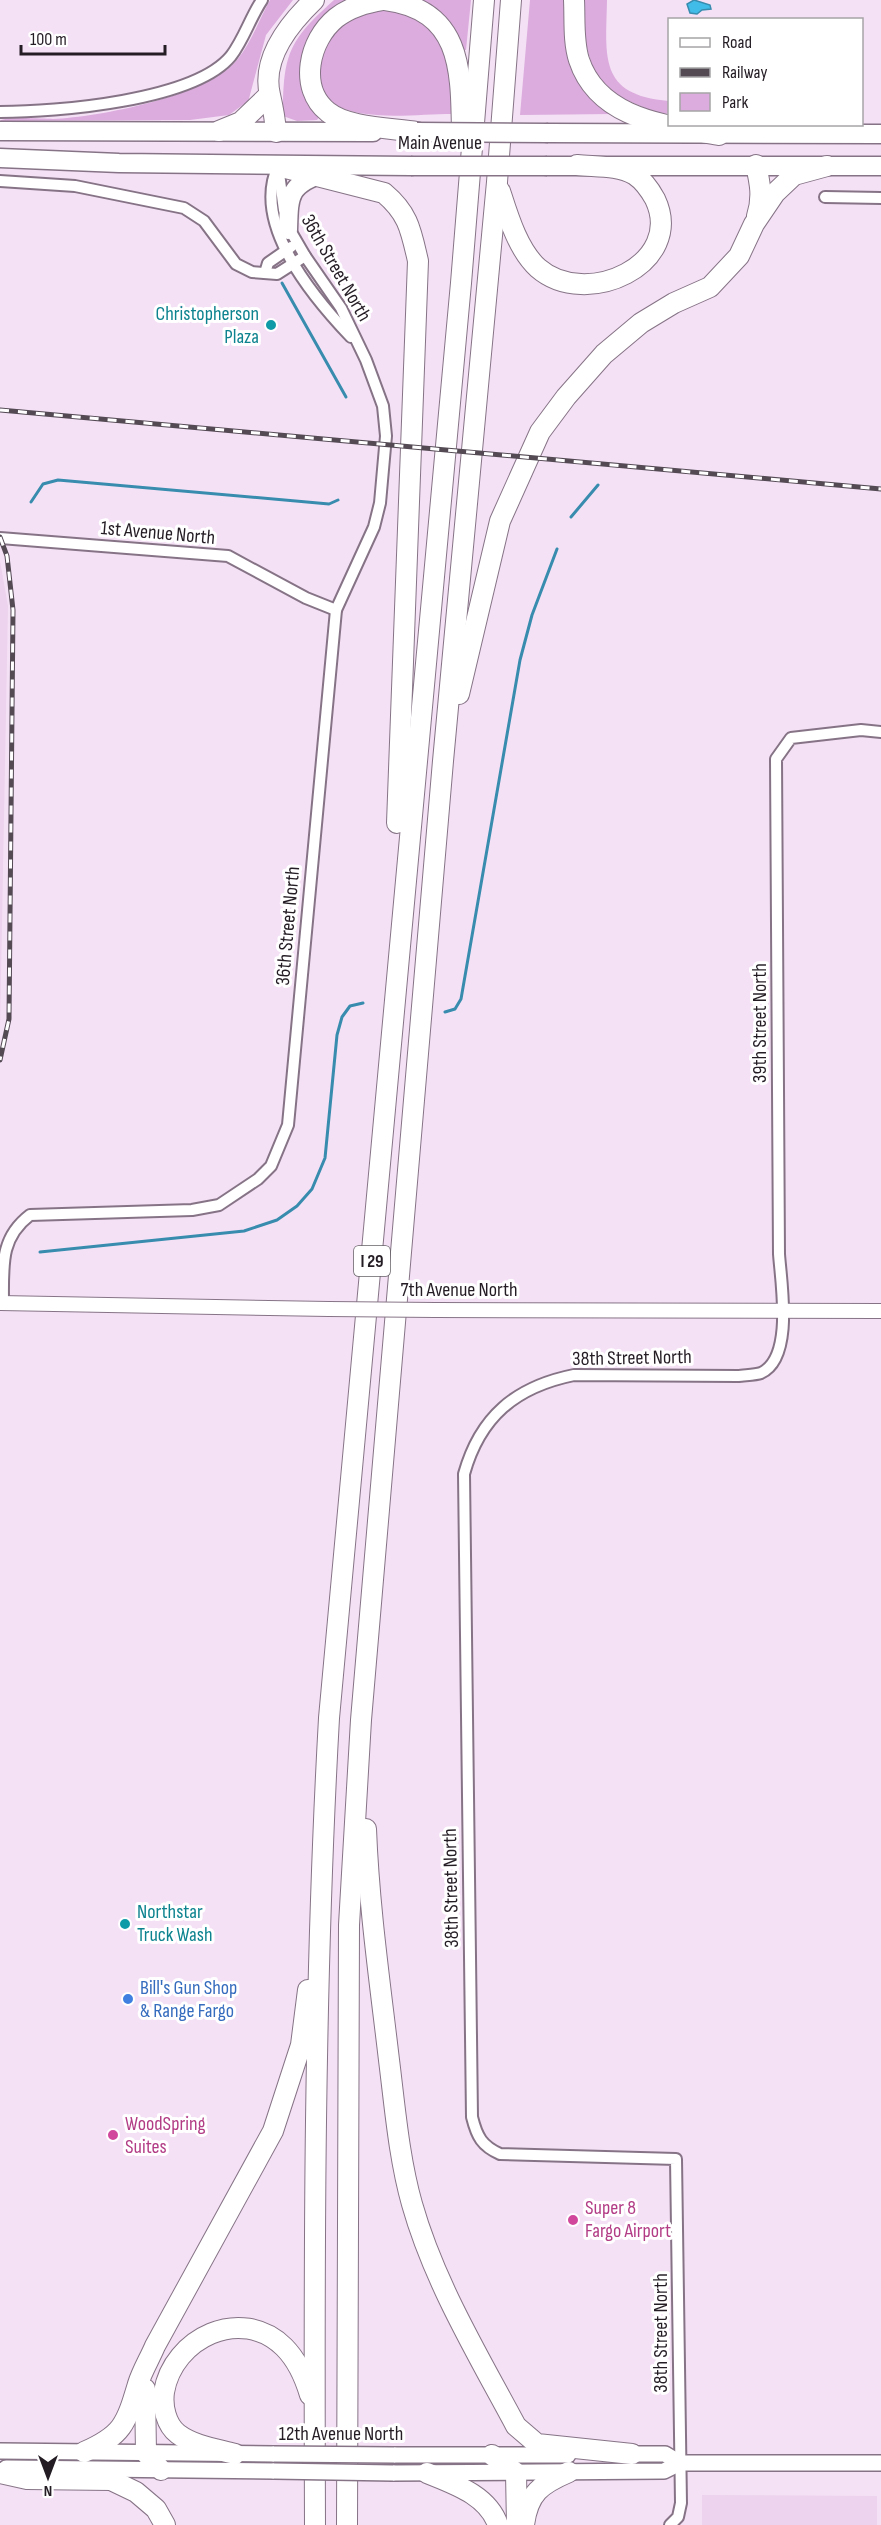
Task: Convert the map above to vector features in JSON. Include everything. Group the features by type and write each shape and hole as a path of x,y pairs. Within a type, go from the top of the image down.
{"highway":[{"path":"276,132 275,106 269,95 275,51 287,29 314,0"},
{"path":"417,132 361,124 338,118 327,111 315,96 310,80 310,64 323,31 347,11 364,3 384,0 416,8 435,19 455,52 462,98 464,246"},
{"name":"I 29","path":"315,2525 314,2274 321,1871 329,1718 464,246 484,0"},
{"name":"I 29","path":"347,2525 349,1925 362,1720 443,760 497,182 511,0"},
{"path":"574,0 579,59 585,75 601,94 628,114 668,123"},
{"path":"219,131 241,122 269,95"},
{"path":"680,126 719,135"},
{"path":"497,182 509,221 536,266 546,274 578,284 610,282 633,269 650,251 659,236 660,220 657,203 649,188 636,175 618,168 577,165"},
{"path":"443,760 500,521 540,432 566,397 604,354 641,323 674,303 710,287 739,256 754,224 761,202 761,187 756,165"},
{"path":"278,166 350,182 384,193 409,221 418,261 398,808 390,940 391,1044"},
{"path":"754,224 775,193 794,175 827,166"},
{"path":"362,1720 369,1886 399,2138 411,2204 432,2260 470,2341 516,2426 537,2444 632,2454"},
{"path":"84,2452 106,2443 123,2427 131,2412 139,2381 155,2346 273,2131 289,2089 306,2012 312,1935 321,1871"},
{"path":"234,2454 197,2444 177,2434 165,2411 163,2400 171,2369 189,2346 202,2337 214,2332 243,2330 273,2339 284,2347 300,2370 315,2414"},
{"path":"155,2346 145,2381 146,2453 161,2470"},
{"path":"492,2455 516,2472 517,2525"},
{"path":"347,2469 357,2525"},
{"path":"524,2525 526,2506 535,2494 546,2482 569,2472"},
{"path":"0,2473 27,2479 111,2480 136,2492 156,2509 165,2525"},
{"path":"428,2473 465,2488 484,2502 495,2515 498,2525"}],"main road":[{"name":"Main Avenue","path":"0,131 719,135 755,130 881,134"},
{"path":"755,130 756,165"},
{"path":"276,132 278,166"},
{"name":"Main Avenue","path":"0,158 278,166 881,166"},
{"path":"292,236 289,198 298,186 315,176 347,166"},
{"name":"12th Avenue North","path":"0,2451 394,2455 665,2454 680,2463"},
{"name":"12th Avenue North","path":"0,2468 428,2473 664,2471 680,2463 881,2463"}],"street":[{"path":"0,112 78,109 171,88 205,76 231,56 262,0"},
{"name":"36th Street North","path":"1,1304 5,1238 15,1224 30,1215 192,1210 219,1205 258,1179 271,1166 281,1147 288,1125 336,610 374,527 380,502 386,436 383,406 374,380 341,308 292,236 278,166"},
{"name":"36th Street North","path":"278,166 271,180 274,224 286,250 331,316 358,345"},
{"path":"0,181 75,186 184,208 204,221 236,264 252,272 276,274 305,256"},
{"path":"825,197 881,198"},
{"path":"265,273 268,263 286,250 292,236"},
{"name":"1st Avenue North","path":"0,538 228,556 306,598 336,610"},
{"name":"39th Street North","path":"783,1312 779,1254 776,759 791,738 861,730 881,732"},
{"name":"7th Avenue North","path":"1,1304 435,1310 881,1311"},
{"name":"38th Street North","path":"670,2525 678,2517 681,2503 676,2158 500,2154 484,2147 476,2133 472,2117 464,1474 470,1455 485,1424 505,1405 528,1391 554,1379 574,1375 738,1376 761,1373 772,1363 781,1345 783,1312"}],"shaded area":[{"path":"0,561 8,606 0,1031"},
{"path":"702,2495 877,2496 877,2525 702,2525"}],"green space":[{"path":"270,0 293,0 266,35 247,106 244,104 229,115 190,120 0,121 17,118 53,119 97,114 151,102 202,84 223,73 237,60 251,39"},
{"path":"334,0 359,0 313,39 320,116 317,120 297,121 283,116 284,78 291,50 307,27"},
{"path":"410,0 471,0 466,50 461,49"},
{"path":"530,0 568,0 569,39 613,114 520,115"},
{"path":"582,0 607,0 606,39 611,70 618,81 629,91 668,101 668,114 652,111 629,101 626,105 613,95 595,72 584,31"},
{"path":"380,8 422,19 444,41 458,114 376,115 345,109 332,103 328,105 316,74 323,45 340,23"}],"water":[{"path":"694,0 710,5 711,9 702,10 697,14 690,13 687,4"}],"waterway":[{"path":"282,283 346,397"},
{"path":"31,502 43,484 58,480 329,504 338,500"},
{"path":"571,517 598,485"},
{"path":"445,1012 455,1009 461,999 520,660 532,615 557,549"},
{"path":"40,1252 244,1231 277,1220 297,1206 312,1189 325,1158 337,1035 342,1017 350,1006 363,1003"}],"railway":[{"path":"0,410 881,489"},
{"path":"0,537 7,556 13,610 9,1019 0,1060"}],"place":[{"name":"Christopherson Plaza","path":"271,325"},
{"name":"Northstar Truck Wash","path":"125,1924"},
{"name":"Bill's Gun Shop & Range Fargo","path":"128,1999"},
{"name":"WoodSpring Suites","path":"113,2135"},
{"name":"Super 8 Fargo Airport","path":"573,2220"}]}
